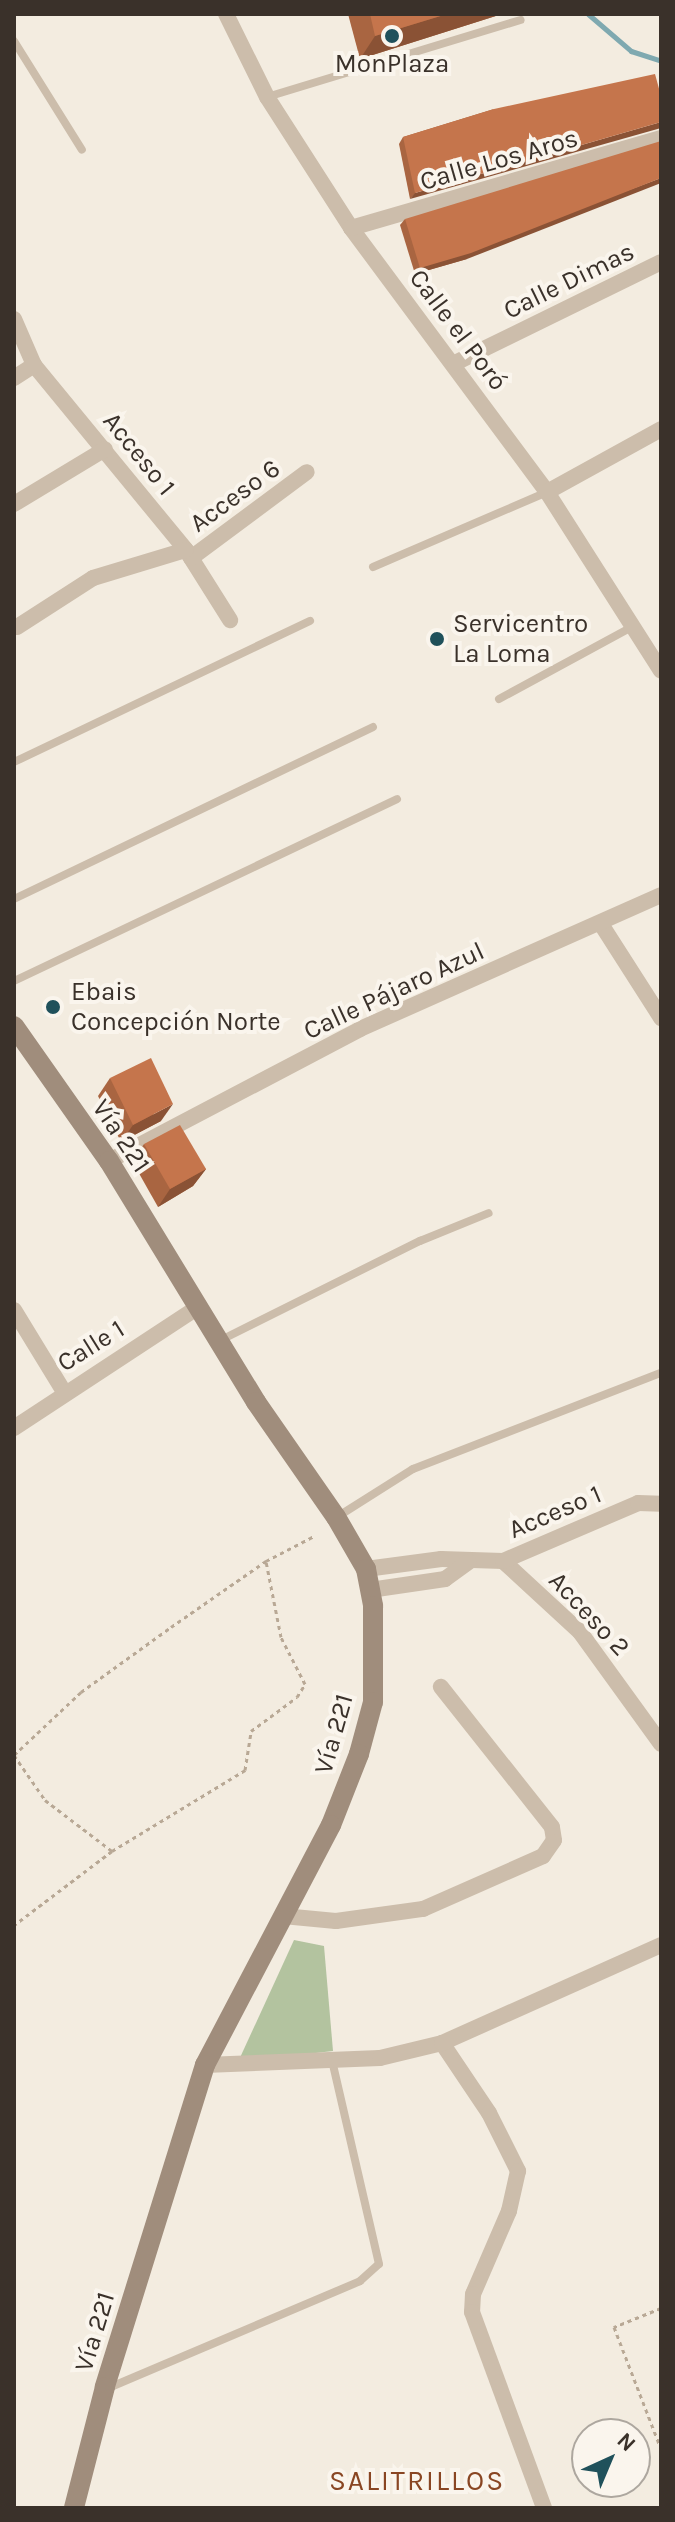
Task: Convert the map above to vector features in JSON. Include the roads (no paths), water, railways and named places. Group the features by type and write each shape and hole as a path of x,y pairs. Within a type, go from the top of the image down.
{"main road":[{"name":"Vía 221","path":"14,1026 109,1161 218,1342 336,1517 368,1580 373,1702 331,1825 205,2065 104,2391 74,2508"}],"street":[{"name":"Calle el Poró","path":"226,14 267,97 351,228 455,363 547,492 630,628 661,671"},
{"name":"Calle Los Aros","path":"351,228 661,138"},
{"name":"Calle Dimas","path":"455,363 661,262"},
{"name":"Acceso 1","path":"14,319 34,365 188,554 230,620"},
{"path":"14,378 34,365"},
{"path":"547,492 661,429"},
{"path":"14,504 105,449"},
{"name":"Acceso 6","path":"17,627 93,578 188,554 307,472"},
{"name":"Calle Pájaro Azul","path":"109,1161 360,1029 661,895"},
{"path":"601,924 661,1018"},
{"name":"Calle 1","path":"14,1428 64,1392 197,1308"},
{"path":"14,1310 64,1392"},
{"name":"Acceso 1","path":"368,1580 441,1559 503,1561 638,1503 661,1504"},
{"name":"Acceso 2","path":"503,1561 580,1632 661,1744"},
{"path":"283,1916 336,1921 423,1909 543,1856 554,1840 552,1827 441,1687"},
{"path":"205,2065 380,2058 442,2043 661,1945"},
{"path":"442,2043 489,2113 518,2171 509,2211 473,2294 472,2312 544,2508"}],"lane":[{"path":"267,97 521,20"},
{"path":"14,41 82,150"},
{"path":"373,567 547,492"},
{"path":"14,762 310,621"},
{"path":"499,699 630,628"},
{"path":"14,899 373,727"},
{"path":"14,981 397,799"},
{"path":"218,1342 420,1241 489,1213"},
{"path":"336,1517 413,1469 661,1373"},
{"path":"104,2391 360,2281 379,2264 331,2060"}],"waterway":[{"path":"588,14 631,51 661,61"}],"place":[{"name":"MonPlaza","path":"392,36"},
{"name":"Servicentro La Loma","path":"437,639"},
{"name":"Ebais Concepción Norte","path":"53,1007"}],"district":[{"name":"SALITRILLOS","path":"417,2481"}]}
